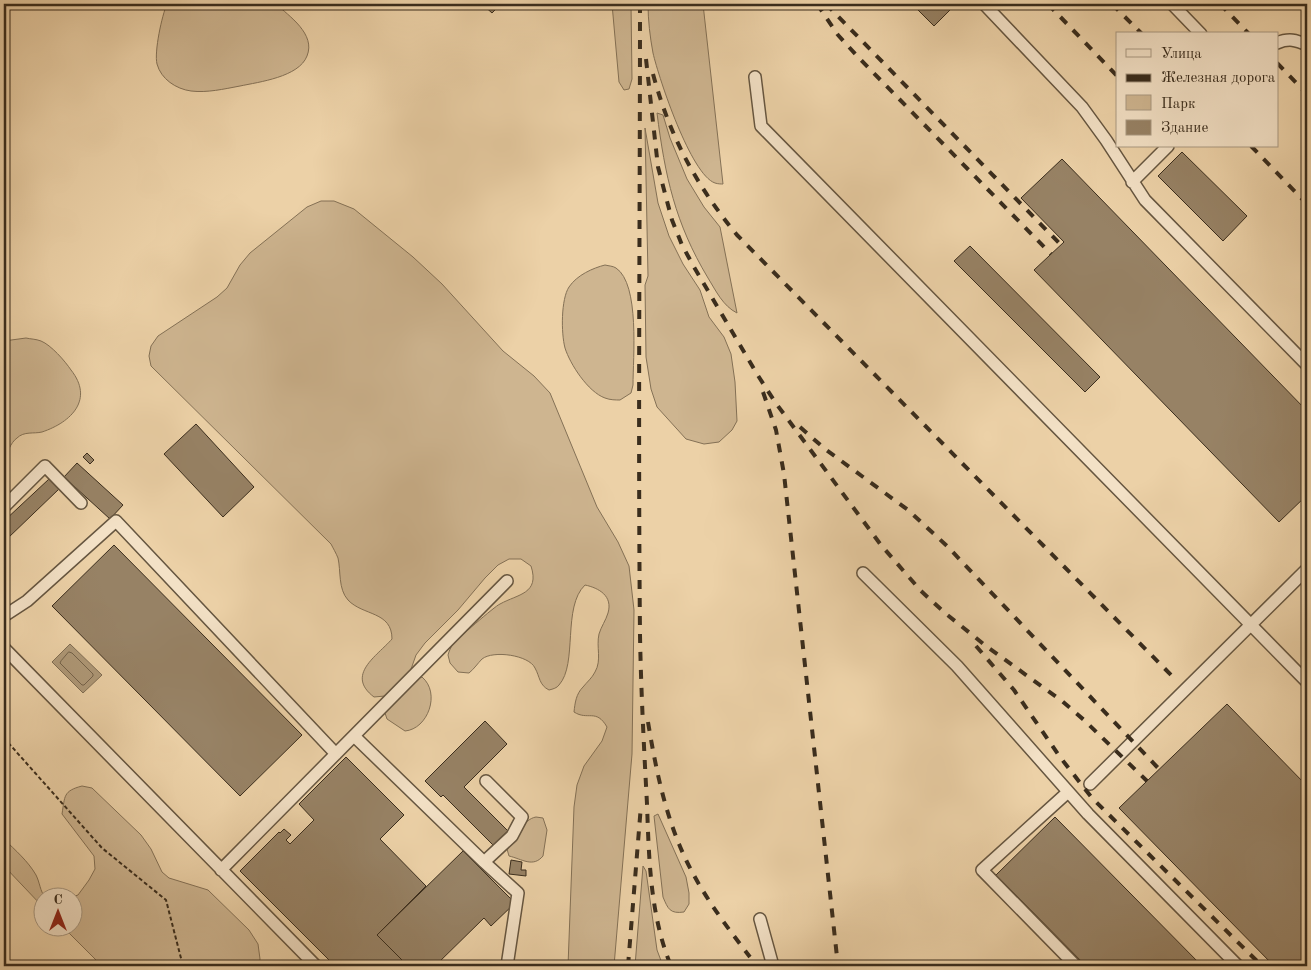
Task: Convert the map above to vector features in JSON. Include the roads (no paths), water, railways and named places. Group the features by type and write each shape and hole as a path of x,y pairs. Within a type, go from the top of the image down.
{"lane":[{"path":"984,4 1082,107 1145,200 1307,365"},
{"path":"1172,4 1199,32"},
{"path":"1278,43 1285,40 1296,40 1307,45"},
{"path":"755,77 761,126 1307,682"},
{"path":"1132,182 1166,148"},
{"path":"4,507 46,466 82,503"},
{"path":"4,616 26,601 116,521 336,754"},
{"path":"1090,784 1307,570"},
{"path":"862,573 957,666 1088,814 1238,966"},
{"path":"221,870 507,581"},
{"path":"4,648 316,966"},
{"path":"354,736 518,894 507,966"},
{"path":"484,862 512,836 522,817 486,781"},
{"path":"1068,792 982,870 1076,966"},
{"path":"760,919 773,966"}],"water":[{"path":"70,644 102,675 83,693 52,662"}],"railway":[{"path":"640,4 639,477 641,677 652,886 659,927 671,966"},
{"path":"817,4 838,35 858,57 1051,254"},
{"path":"826,4 1061,245"},
{"path":"1048,4 1116,75"},
{"path":"1112,4 1140,32"},
{"path":"1220,4 1247,32"},
{"path":"646,59 658,167 672,220 682,245 694,267 775,402 881,545 921,591 986,646 1062,701 1147,781"},
{"path":"1278,64 1307,94"},
{"path":"653,74 668,119 686,159 709,198 737,235 1174,678"},
{"path":"1253,148 1307,204"},
{"path":"763,392 776,430 784,474 838,966"},
{"path":"800,427 825,449 908,510 947,546 1159,769"},
{"path":"976,646 1014,690 1060,757 1092,798 1262,966"},
{"path":"648,722 660,784 679,844 702,889 750,957"},
{"path":"628,966 641,805"}]}
